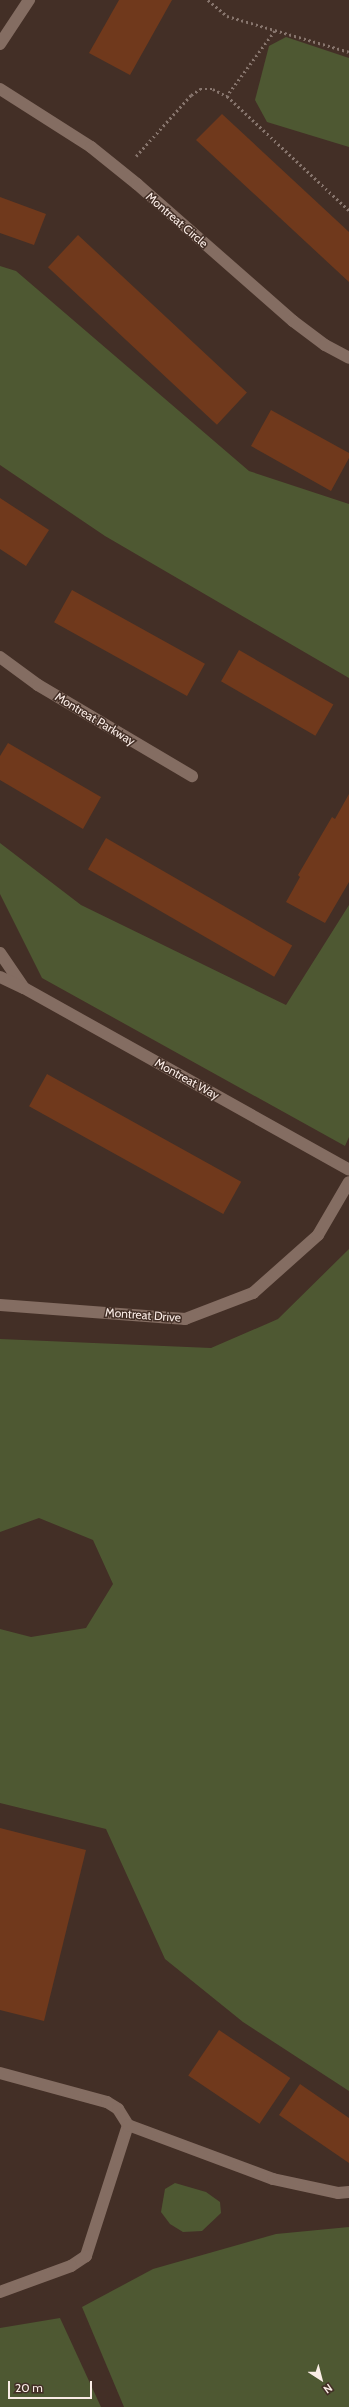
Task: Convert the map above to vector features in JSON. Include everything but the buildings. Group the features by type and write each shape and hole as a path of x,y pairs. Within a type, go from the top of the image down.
{"street":[{"path":"0,44 29,0"},
{"name":"Montreat Circle","path":"0,89 90,147 122,172 293,321 325,345 349,358"},
{"name":"Montreat Parkway","path":"0,657 38,685 192,776"},
{"name":"Montreat Way","path":"0,953 24,988"},
{"name":"Montreat Way","path":"0,977 24,988 349,1170"},
{"name":"Montreat Drive","path":"0,1305 185,1319 253,1293 318,1236 349,1182"},
{"path":"0,2073 107,2102 118,2109 128,2125 273,2179 338,2193 349,2192"},
{"path":"0,2292 71,2266 86,2256 128,2125"}],"path":[{"path":"208,0 227,16 349,52"},
{"path":"227,96 275,31"},
{"path":"122,172 190,95 200,89 213,89 227,96 349,210"}],"green space":[{"path":"286,37 349,58 349,147 267,122 255,100 269,46"},
{"path":"0,266 16,271 249,471 349,504 349,678 105,536 0,465"},
{"path":"0,843 81,905 286,1005 349,905 349,1137 345,1146 42,978 0,894"},
{"path":"349,1249 349,2091 243,2022 165,1959 106,1829 0,1803 0,1629 31,1637 86,1628 113,1584 93,1540 39,1518 0,1532 0,1339 211,1348 278,1319"},
{"path":"175,2183 206,2192 220,2202 221,2213 202,2231 183,2232 170,2224 161,2212 165,2189"},
{"path":"349,2227 349,2407 124,2407 82,2307 153,2269 276,2234"},
{"path":"60,2318 101,2407 0,2407 0,2328"}]}
